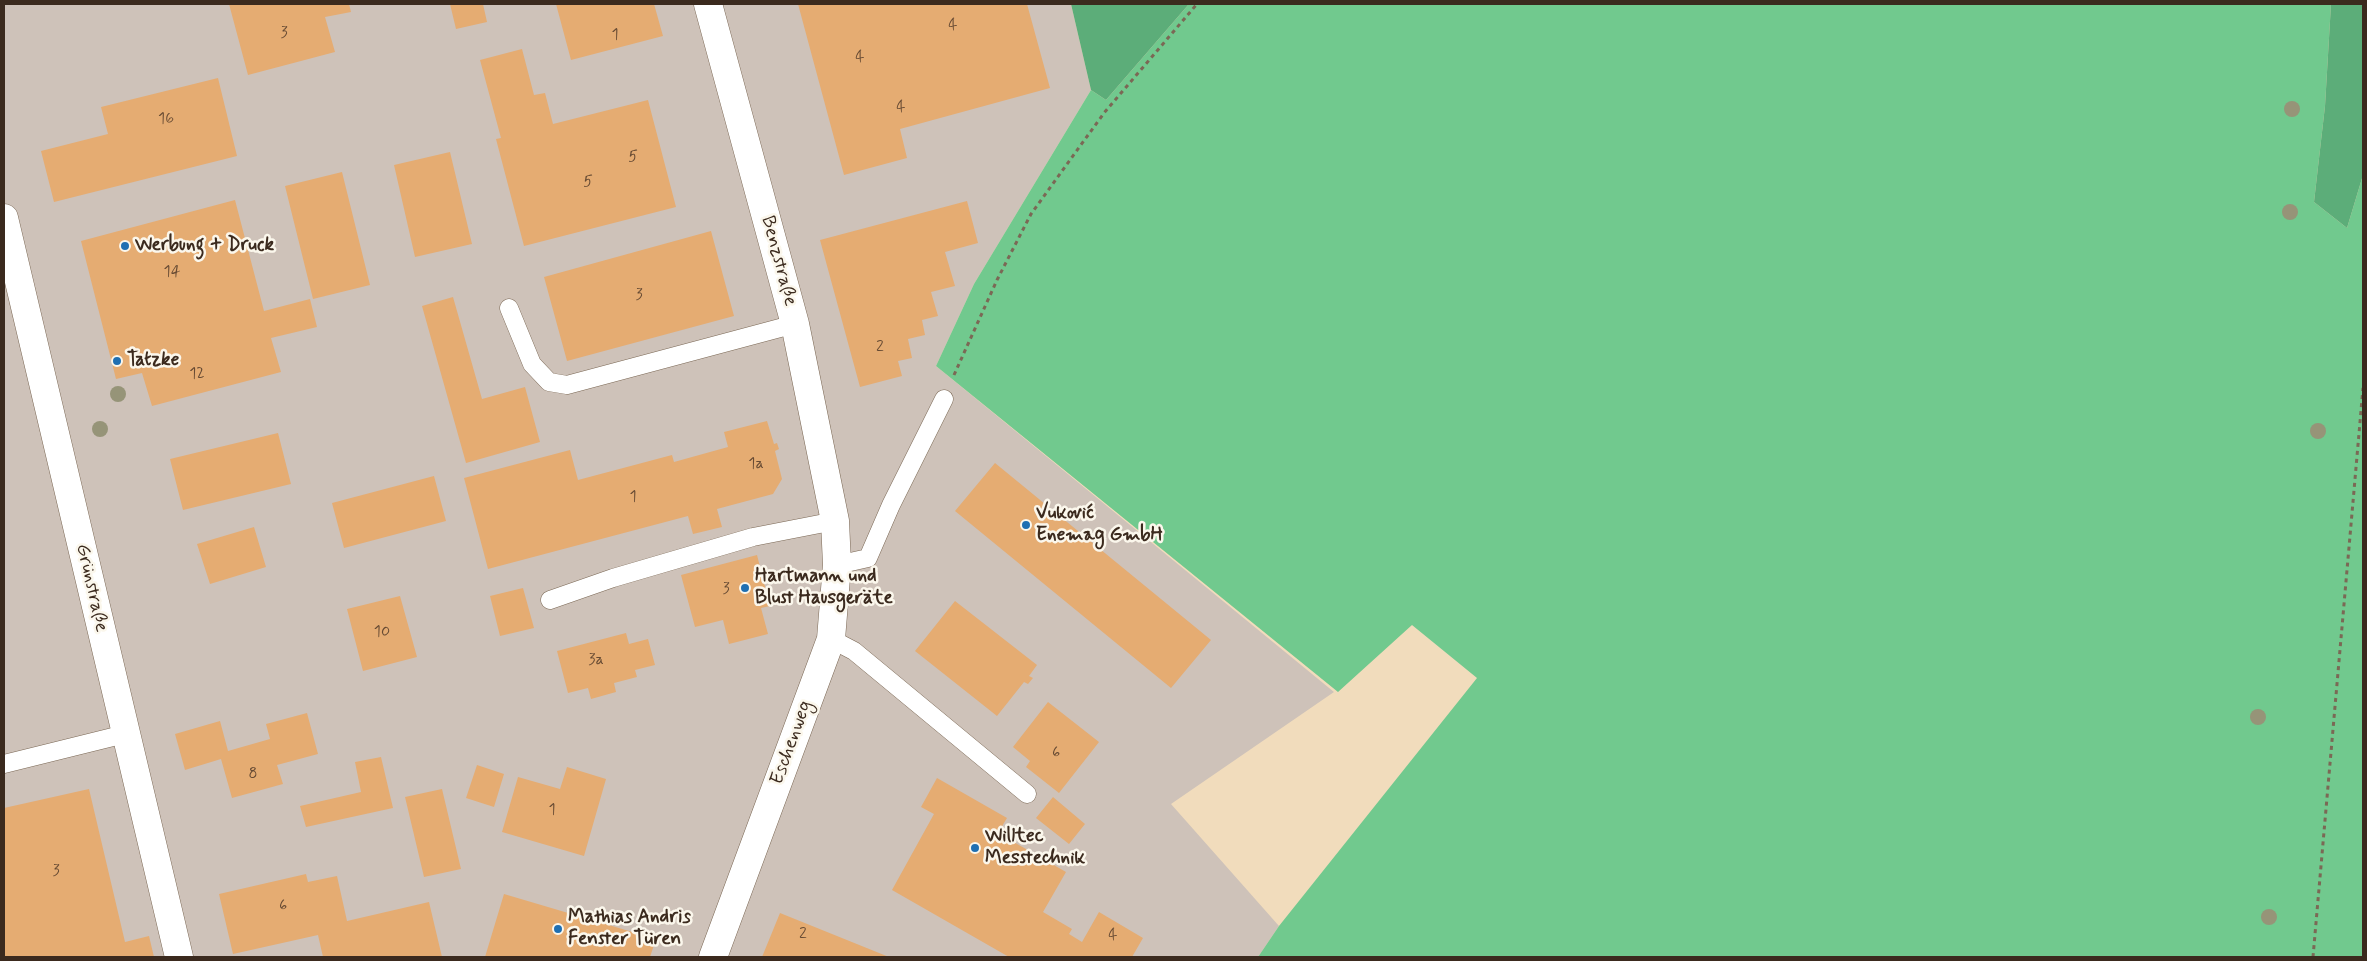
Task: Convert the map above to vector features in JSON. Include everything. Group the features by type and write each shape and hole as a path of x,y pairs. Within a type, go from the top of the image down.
{"street":[{"name":"Benzstraße","path":"708,4 795,324 835,521"},
{"name":"Grünstraße","path":"4,218 179,957"},
{"name":"Eschenweg","path":"713,957 831,639 837,565 835,521"}],"lane":[{"path":"509,308 532,364 549,382 567,385 795,324"},
{"path":"837,565 868,558 891,505 944,399"},
{"path":"550,600 613,578 753,537 835,521"},
{"path":"831,639 854,651 1027,794"},
{"path":"4,764 125,734"}],"path":[{"path":"944,399 997,280 1031,214 1104,112 1196,4"},
{"path":"2313,957 2363,388"}],"shaded area":[{"path":"4,4 1071,4 1091,90 974,284 936,366 1334,692 1171,804 1279,926 1258,957 4,957"}],"green space":[{"path":"1071,4 1189,4 1106,100 1091,90"},
{"path":"1189,4 2331,4 2325,106 2314,202 2347,228 2363,175 2363,957 1258,957 1279,926 1477,678 1412,625 1338,692 936,366 974,284 1091,90 1106,100"},
{"path":"2331,4 2363,4 2363,175 2347,228 2314,202 2325,106"}],"building":[{"path":"229,4 349,4 351,12 325,17 335,52 248,75"},
{"path":"450,4 483,4 487,22 456,29"},
{"path":"556,4 654,4 663,36 571,60"},
{"path":"798,4 1027,4 1050,88 900,129 907,158 844,175"},
{"path":"522,49 534,95 545,93 553,124 648,100 676,207 524,246 496,139 501,138 480,60"},
{"path":"218,78 237,156 54,202 41,151 108,134 101,107"},
{"path":"450,152 472,244 415,257 394,165"},
{"path":"342,172 370,285 313,299 285,186"},
{"path":"235,200 264,311 310,299 317,327 271,338 281,372 152,406 142,373 116,379 81,241"},
{"path":"967,201 978,243 945,252 955,286 931,292 938,316 922,320 925,335 908,339 912,358 898,361 902,376 860,387 820,240"},
{"path":"711,231 734,316 567,361 544,277"},
{"path":"453,297 482,399 525,387 540,442 466,463 422,306"},
{"path":"767,421 774,444 777,443 779,449 775,451 782,479 773,494 717,509 722,527 693,534 688,516 488,569 464,478 570,450 578,480 672,455 674,462 728,447 724,432"},
{"path":"278,433 291,484 183,510 170,459"},
{"path":"995,463 1211,640 1171,688 955,511"},
{"path":"434,476 446,521 344,548 332,503"},
{"path":"254,527 266,567 210,584 197,544"},
{"path":"757,555 770,606 761,608 768,634 729,644 723,620 695,627 681,575"},
{"path":"523,588 534,628 500,636 490,596"},
{"path":"400,596 417,657 363,671 347,609"},
{"path":"955,601 1037,665 1029,676 1033,678 1028,684 1024,682 997,716 915,651"},
{"path":"626,633 629,644 648,639 655,665 635,670 637,677 614,683 616,692 591,699 588,688 568,693 557,651"},
{"path":"1048,702 1099,742 1059,793 1026,767 1030,761 1013,747"},
{"path":"307,713 318,754 277,765 283,784 232,798 221,759 185,770 175,734 220,721 228,751 270,739 266,724"},
{"path":"381,757 393,808 306,827 300,806 361,792 355,762"},
{"path":"477,765 504,774 494,807 466,798"},
{"path":"567,767 606,779 584,856 502,832 518,777 560,789"},
{"path":"937,778 1007,818 998,833 1066,872 1043,912 1072,929 1069,934 1082,942 1099,912 1143,938 1132,957 1009,957 892,890 934,814 921,807"},
{"path":"89,789 125,942 149,936 154,957 4,957 4,808"},
{"path":"442,789 461,869 424,877 405,797"},
{"path":"1053,797 1085,824 1069,844 1036,818"},
{"path":"306,874 308,882 337,876 347,921 429,902 442,957 323,957 318,935 233,954 219,894"},
{"name":"Mathias Andris Fenster Türen","path":"504,894 656,939 650,957 485,957"},
{"path":"780,913 889,957 762,957"}],"place":[{"name":"Werbung + Druck","path":"125,246"},
{"name":"Tatzke","path":"117,361"},
{"name":"Vuković Enemag GmbH","path":"1026,525"},
{"name":"Hartmann und Blust Hausgeräte","path":"745,588"},
{"name":"Willtec Messtechnik","path":"975,848"},
{"name":"Mathias Andris Fenster Türen","path":"558,929"}]}
